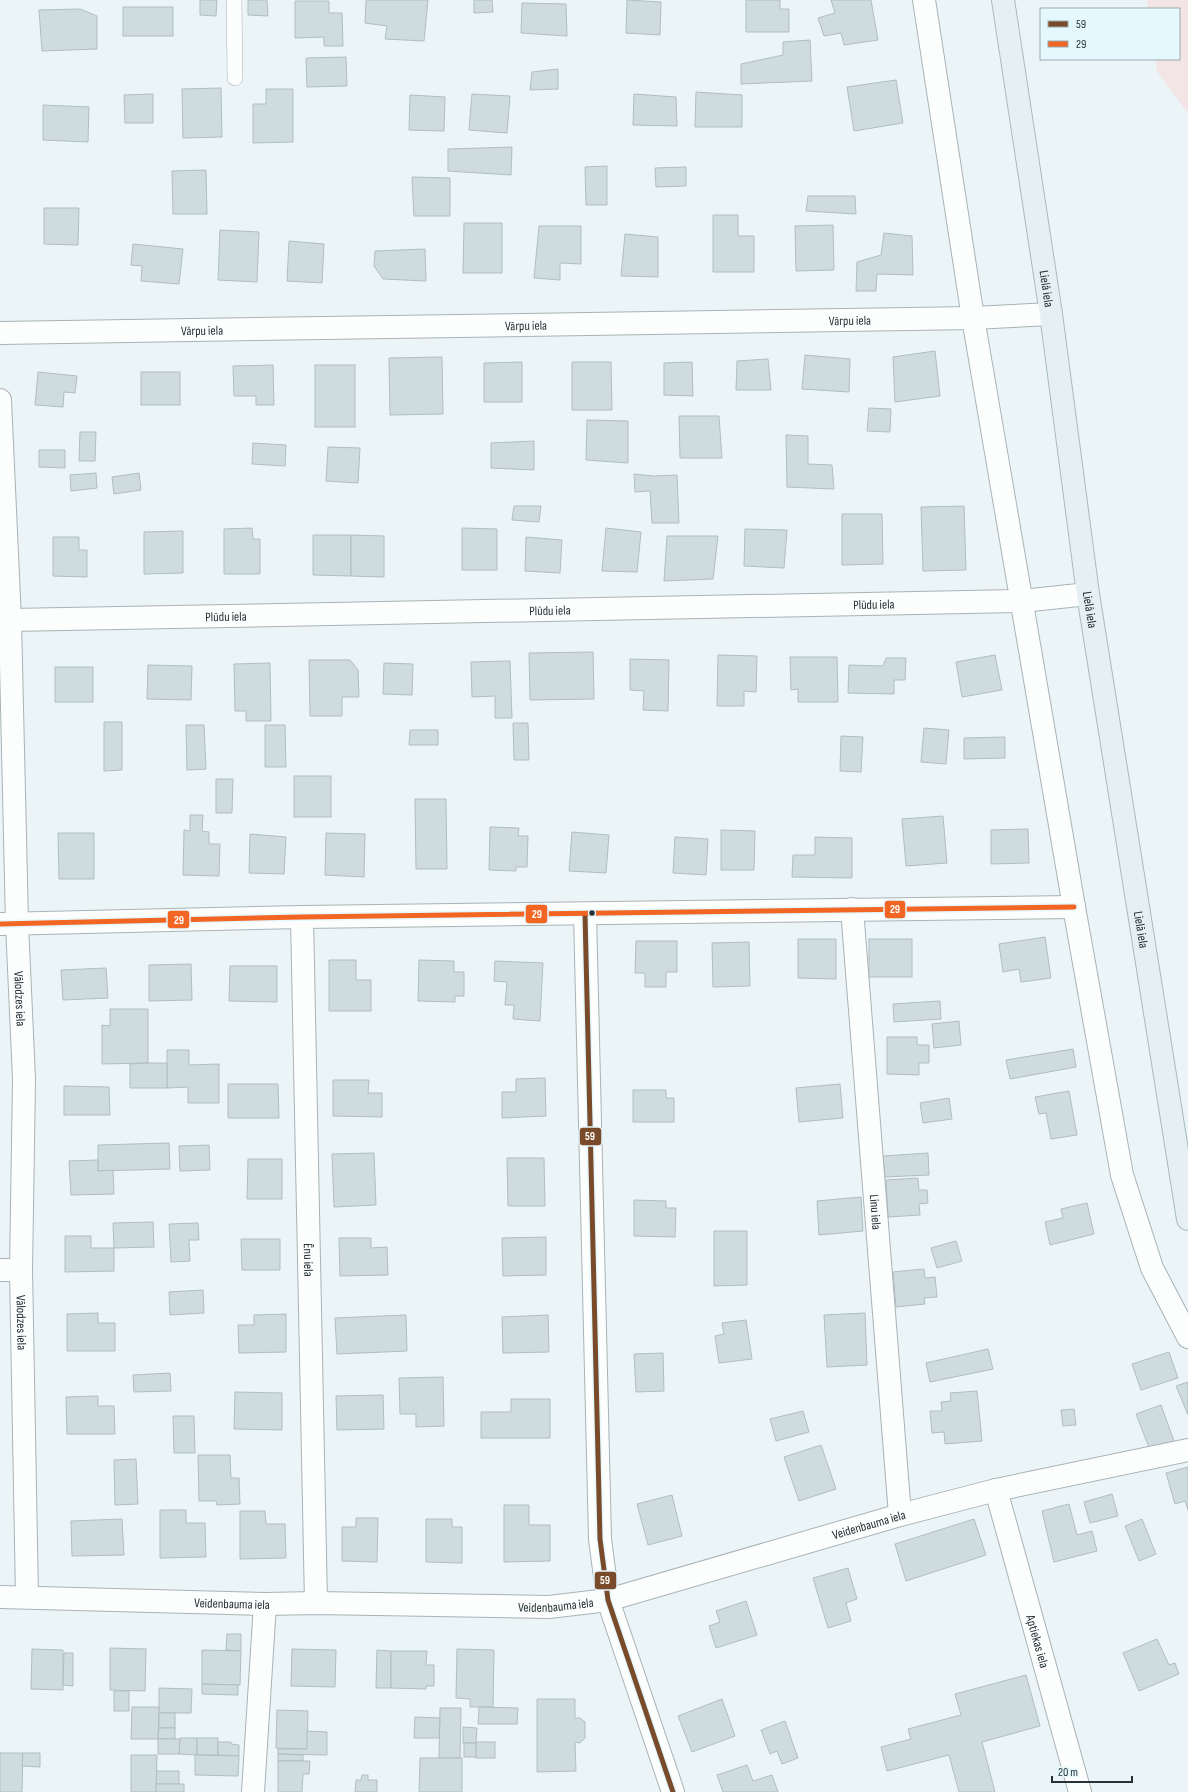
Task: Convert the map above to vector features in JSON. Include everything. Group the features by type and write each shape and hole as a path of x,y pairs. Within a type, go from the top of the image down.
{"main road":[{"name":"Lielā iela","path":"1003,0 1051,314 1088,594 1188,1219"}],"street":[{"path":"924,0 973,318 1074,906 1122,1175 1152,1268 1188,1337"},
{"name":"Vārpu iela","path":"0,333 973,318 1051,314"},
{"name":"Vālodzes iela","path":"0,400 10,620 9,924 24,1079 10,1270 27,1597"},
{"name":"Plūdu iela","path":"10,620 1022,601 1088,594"},
{"path":"9,924 302,917 1074,906"},
{"name":"Linu iela","path":"852,909 900,1515"},
{"path":"586,914 600,1538 608,1600 673,1792"},
{"name":"Ēnu iela","path":"302,917 316,1603"},
{"name":"Veidenbauma iela","path":"0,1597 265,1604 316,1603 549,1607 608,1600 900,1515 996,1490 1188,1450"},
{"name":"Aptiekas iela","path":"996,1490 1080,1792"},
{"path":"253,1792 265,1604"}],"lane":[{"path":"234,0 235,78"}],"shaded area":[{"path":"1147,0 1188,0 1188,114 1157,71 1155,60 1180,60 1180,8 1148,8"}],"building":[{"path":"200,0 217,0 216,16 200,15"},
{"path":"248,0 267,0 268,16 248,15"},
{"path":"366,0 428,0 424,41 385,39 387,26 365,23"},
{"path":"474,0 492,0 493,12 474,13"},
{"path":"627,0 661,2 660,35 626,33"},
{"path":"746,0 780,0 780,9 789,9 789,32 746,32"},
{"path":"831,0 871,0 878,40 844,45 841,33 824,36 818,18 835,13"},
{"path":"295,1 329,1 329,13 342,13 343,46 324,46 324,37 295,38"},
{"path":"522,3 566,4 567,36 521,33"},
{"path":"123,7 173,7 173,36 123,36"},
{"path":"80,9 97,16 97,49 42,51 39,10"},
{"path":"810,40 812,81 741,84 741,64 783,55 783,42"},
{"path":"346,57 347,86 307,87 306,58"},
{"path":"558,69 558,89 530,90 532,72"},
{"path":"896,80 903,123 854,131 847,87"},
{"path":"221,88 222,137 183,138 182,89"},
{"path":"266,89 293,89 293,142 253,143 253,104 266,104"},
{"path":"696,92 742,95 742,127 695,127"},
{"path":"153,94 153,123 125,123 124,95"},
{"path":"472,94 510,96 507,133 469,130"},
{"path":"634,94 676,97 677,126 633,125"},
{"path":"410,95 445,97 444,131 409,130"},
{"path":"43,105 89,107 88,142 43,140"},
{"path":"512,147 511,175 448,171 448,149"},
{"path":"607,166 607,205 586,205 585,167"},
{"path":"686,167 686,186 656,187 655,168"},
{"path":"206,170 207,214 173,214 172,171"},
{"path":"412,177 450,178 450,216 414,216"},
{"path":"808,196 855,196 856,214 806,211"},
{"path":"44,208 79,208 78,245 44,244"},
{"path":"713,215 738,215 738,236 754,236 754,272 713,272"},
{"path":"464,223 502,223 502,273 463,273"},
{"path":"833,225 834,270 796,271 795,226"},
{"path":"539,226 581,226 581,264 560,263 560,280 534,278"},
{"path":"220,230 259,232 257,282 218,280"},
{"path":"884,233 912,236 913,275 877,274 876,291 856,291 857,262 881,255"},
{"path":"625,234 658,237 658,277 621,276"},
{"path":"289,241 324,244 322,283 287,281"},
{"path":"133,244 183,249 179,284 141,281 142,266 131,265"},
{"path":"425,249 426,281 383,279 374,266 375,251"},
{"path":"935,351 940,396 895,402 893,357"},
{"path":"805,355 850,359 849,392 802,389"},
{"path":"442,357 443,414 390,415 389,358"},
{"path":"768,359 771,390 736,390 737,361"},
{"path":"522,362 522,402 484,402 484,363"},
{"path":"572,362 611,362 612,410 572,410"},
{"path":"692,362 693,396 664,395 664,363"},
{"path":"273,365 274,405 256,405 256,396 234,396 233,366"},
{"path":"315,365 355,365 355,427 315,427"},
{"path":"38,372 77,376 75,393 64,392 63,407 35,405"},
{"path":"141,372 180,372 180,405 141,405"},
{"path":"869,408 891,409 890,432 867,431"},
{"path":"679,416 719,416 722,458 680,458"},
{"path":"587,420 628,421 628,463 586,460"},
{"path":"80,432 96,432 95,461 79,461"},
{"path":"786,435 808,436 808,464 832,465 834,489 787,487"},
{"path":"534,441 534,470 491,468 491,443"},
{"path":"253,443 286,445 285,466 252,464"},
{"path":"328,447 360,448 358,483 326,481"},
{"path":"39,450 65,450 65,468 39,467"},
{"path":"96,473 97,488 71,491 70,475"},
{"path":"139,473 141,490 114,494 112,477"},
{"path":"634,474 654,476 677,475 679,523 652,523 650,491 635,492"},
{"path":"514,506 541,506 539,522 512,520"},
{"path":"964,506 966,570 923,571 921,507"},
{"path":"842,514 882,514 883,564 842,565"},
{"path":"252,528 253,539 260,539 260,574 224,574 224,529"},
{"path":"462,528 497,529 497,570 462,570"},
{"path":"606,528 641,532 637,572 602,571"},
{"path":"745,529 787,530 784,568 744,566"},
{"path":"183,531 183,573 144,574 144,532"},
{"path":"313,535 351,535 351,576 313,575"},
{"path":"351,535 384,536 384,577 351,576"},
{"path":"667,536 718,536 713,579 664,581"},
{"path":"53,537 79,537 79,550 87,550 87,577 53,576"},
{"path":"526,537 562,540 560,573 525,571"},
{"path":"593,652 594,699 530,700 529,653"},
{"path":"718,655 757,656 756,692 744,691 744,706 717,706"},
{"path":"995,655 1002,690 962,697 956,662"},
{"path":"790,657 837,657 838,702 798,702 798,689 791,690"},
{"path":"886,658 906,658 905,680 894,680 894,694 848,693 849,665 883,666"},
{"path":"630,659 669,660 668,711 643,710 644,691 630,690"},
{"path":"309,660 350,660 358,670 359,697 342,697 342,716 310,716"},
{"path":"510,661 512,718 495,718 495,696 472,697 471,662"},
{"path":"270,663 271,721 246,721 246,711 235,711 234,664"},
{"path":"384,663 413,664 412,695 383,694"},
{"path":"148,665 192,666 191,700 147,699"},
{"path":"55,667 93,667 93,702 55,702"},
{"path":"104,722 122,722 122,770 104,771"},
{"path":"513,723 528,723 529,760 514,760"},
{"path":"186,725 204,725 206,769 187,770"},
{"path":"265,725 285,725 286,767 265,767"},
{"path":"924,728 949,730 946,764 921,762"},
{"path":"410,730 438,730 438,745 409,745"},
{"path":"841,736 863,737 861,772 840,771"},
{"path":"1005,737 1005,758 964,759 964,738"},
{"path":"294,776 331,776 331,817 294,817"},
{"path":"216,779 233,779 232,813 216,813"},
{"path":"415,799 446,799 447,869 416,869"},
{"path":"190,815 203,815 202,831 209,832 209,844 220,844 219,876 183,875 184,830 190,831"},
{"path":"943,816 947,863 906,866 902,819"},
{"path":"490,827 519,828 518,836 528,836 527,867 516,867 516,871 489,870"},
{"path":"1028,829 1029,863 991,864 991,830"},
{"path":"721,830 755,831 754,870 721,870"},
{"path":"572,832 609,835 606,873 569,871"},
{"path":"58,833 94,833 94,879 59,879"},
{"path":"326,833 365,834 364,877 325,875"},
{"path":"250,834 286,837 284,874 249,873"},
{"path":"675,837 708,839 706,875 673,873"},
{"path":"815,837 852,838 852,878 792,877 793,855 815,855"},
{"path":"1045,937 1051,978 1021,982 1019,969 1003,972 999,944"},
{"path":"798,939 836,939 836,979 798,978"},
{"path":"869,939 912,939 912,977 869,977"},
{"path":"636,941 677,941 677,972 666,972 666,987 645,987 645,973 635,973"},
{"path":"749,942 750,986 713,987 712,943"},
{"path":"329,960 356,960 356,980 371,980 371,1011 329,1011"},
{"path":"419,960 454,961 454,972 464,972 464,996 455,996 455,1002 418,1001"},
{"path":"495,961 543,963 540,1021 513,1019 514,1005 505,1005 507,982 494,981"},
{"path":"191,964 192,1000 149,1001 149,965"},
{"path":"230,966 277,966 277,1002 229,1001"},
{"path":"106,968 108,998 63,1000 61,970"},
{"path":"940,1001 941,1019 894,1022 893,1004"},
{"path":"110,1009 148,1009 148,1063 102,1064 102,1025 110,1026"},
{"path":"959,1021 961,1045 934,1048 932,1024"},
{"path":"887,1037 917,1037 917,1045 929,1045 929,1063 919,1063 919,1075 887,1074"},
{"path":"1073,1049 1076,1067 1010,1079 1006,1060"},
{"path":"167,1050 189,1050 189,1065 219,1064 219,1103 188,1103 188,1087 167,1088"},
{"path":"167,1063 167,1088 130,1088 130,1064"},
{"path":"545,1078 546,1116 502,1118 502,1092 516,1092 516,1079"},
{"path":"333,1080 369,1080 368,1093 382,1093 382,1117 333,1116"},
{"path":"228,1084 278,1084 279,1118 228,1118"},
{"path":"840,1084 843,1118 799,1122 796,1088"},
{"path":"64,1086 109,1087 110,1115 64,1115"},
{"path":"633,1090 666,1090 666,1098 674,1098 674,1122 633,1122"},
{"path":"1069,1091 1077,1135 1051,1139 1046,1113 1039,1114 1035,1097"},
{"path":"949,1098 952,1119 923,1123 920,1103"},
{"path":"169,1143 170,1169 98,1171 98,1145"},
{"path":"209,1145 210,1170 180,1171 179,1146"},
{"path":"374,1153 376,1205 334,1207 332,1154"},
{"path":"928,1153 929,1175 885,1177 883,1156"},
{"path":"507,1158 544,1158 545,1206 508,1206"},
{"path":"248,1159 282,1159 282,1199 247,1199"},
{"path":"98,1160 98,1171 113,1170 114,1194 71,1195 69,1161"},
{"path":"918,1178 919,1190 927,1190 928,1203 919,1204 920,1215 888,1217 886,1180"},
{"path":"861,1197 863,1231 819,1235 817,1201"},
{"path":"634,1200 666,1201 666,1208 676,1208 675,1237 634,1236"},
{"path":"1087,1203 1094,1234 1050,1245 1045,1222 1063,1218 1061,1209"},
{"path":"153,1222 154,1247 114,1248 113,1223"},
{"path":"198,1223 199,1240 189,1240 190,1261 171,1262 169,1224"},
{"path":"714,1231 747,1231 747,1285 714,1286"},
{"path":"65,1236 91,1236 91,1248 114,1248 114,1271 65,1272"},
{"path":"546,1237 546,1275 503,1276 502,1238"},
{"path":"339,1238 371,1238 371,1248 387,1247 388,1275 340,1276"},
{"path":"241,1239 280,1239 280,1270 242,1270"},
{"path":"956,1241 962,1261 937,1268 931,1248"},
{"path":"924,1269 925,1278 935,1277 937,1297 924,1298 925,1304 896,1307 893,1272"},
{"path":"203,1290 204,1313 170,1315 169,1292"},
{"path":"98,1313 98,1323 115,1323 115,1351 67,1351 67,1314"},
{"path":"865,1313 867,1365 827,1367 824,1315"},
{"path":"286,1314 286,1352 239,1353 238,1325 254,1325 254,1315"},
{"path":"406,1315 407,1351 337,1354 335,1318"},
{"path":"548,1315 549,1352 503,1353 502,1317"},
{"path":"746,1320 752,1359 719,1363 715,1336 724,1334 722,1323"},
{"path":"988,1349 993,1369 930,1382 926,1363"},
{"path":"1169,1352 1178,1378 1141,1390 1132,1364"},
{"path":"663,1353 664,1391 636,1392 634,1354"},
{"path":"170,1373 171,1391 134,1392 133,1375"},
{"path":"443,1377 444,1426 416,1427 416,1414 400,1414 399,1378"},
{"path":"1188,1382 1188,1415 1176,1386"},
{"path":"977,1391 982,1441 945,1444 944,1432 932,1433 930,1411 942,1411 941,1402 951,1401 950,1393"},
{"path":"235,1392 282,1393 282,1430 234,1429"},
{"path":"383,1395 384,1429 337,1430 336,1396"},
{"path":"98,1396 98,1406 114,1406 115,1434 67,1434 66,1397"},
{"path":"511,1399 550,1399 550,1438 481,1438 481,1412 511,1412"},
{"path":"1161,1405 1174,1441 1150,1450 1136,1414"},
{"path":"1074,1409 1076,1425 1063,1426 1061,1410"},
{"path":"803,1411 809,1432 776,1441 770,1419"},
{"path":"173,1416 194,1416 195,1453 174,1453"},
{"path":"821,1445 836,1489 799,1501 784,1457"},
{"path":"198,1455 230,1455 231,1478 239,1478 240,1504 217,1505 216,1501 199,1501"},
{"path":"136,1459 138,1504 115,1505 114,1460"},
{"path":"1188,1467 1188,1510 1185,1501 1175,1504 1166,1473"},
{"path":"1112,1494 1118,1516 1090,1523 1084,1502"},
{"path":"672,1495 682,1536 648,1545 637,1504"},
{"path":"1069,1504 1077,1535 1092,1531 1097,1551 1054,1562 1042,1511"},
{"path":"504,1505 529,1505 529,1525 550,1525 550,1561 504,1562"},
{"path":"160,1510 186,1510 186,1523 205,1523 206,1557 160,1558"},
{"path":"240,1511 265,1511 266,1524 285,1524 286,1558 240,1559"},
{"path":"356,1518 378,1518 377,1562 342,1561 342,1527 356,1527"},
{"path":"122,1519 124,1555 72,1556 71,1521"},
{"path":"426,1519 452,1519 452,1527 462,1527 462,1563 426,1562"},
{"path":"974,1519 986,1555 906,1581 895,1544"},
{"path":"1142,1519 1156,1554 1139,1561 1125,1526"},
{"path":"848,1568 857,1599 846,1603 851,1621 828,1628 813,1578"},
{"path":"746,1601 757,1635 716,1648 709,1626 720,1622 716,1611"},
{"path":"227,1634 241,1634 241,1651 226,1650"},
{"path":"1157,1639 1169,1665 1175,1663 1179,1674 1139,1691 1123,1653"},
{"path":"110,1648 146,1649 145,1691 110,1690"},
{"path":"32,1649 63,1650 63,1690 31,1689"},
{"path":"292,1649 336,1650 335,1687 291,1686"},
{"path":"457,1649 494,1650 493,1707 470,1707 470,1699 456,1698"},
{"path":"202,1650 241,1651 240,1685 202,1684"},
{"path":"377,1650 391,1651 391,1688 376,1688"},
{"path":"391,1651 427,1651 426,1665 434,1665 434,1686 426,1686 426,1689 391,1688"},
{"path":"64,1653 73,1653 73,1686 63,1685"},
{"path":"1026,1675 1040,1726 982,1742 995,1792 959,1792 949,1755 887,1771 881,1747 911,1739 908,1729 961,1715 955,1694"},
{"path":"202,1684 238,1685 238,1695 202,1694"},
{"path":"159,1688 192,1689 191,1713 159,1713"},
{"path":"114,1691 129,1691 129,1711 114,1711"},
{"path":"537,1699 575,1699 575,1718 580,1718 585,1722 585,1738 580,1743 575,1742 576,1771 537,1772"},
{"path":"722,1699 735,1736 692,1752 678,1716"},
{"path":"132,1707 159,1707 158,1739 131,1739"},
{"path":"479,1707 518,1708 517,1724 478,1724"},
{"path":"440,1708 461,1708 460,1758 439,1758"},
{"path":"277,1710 308,1711 307,1749 276,1748"},
{"path":"159,1713 175,1713 175,1728 159,1728"},
{"path":"415,1717 440,1718 439,1738 414,1738"},
{"path":"785,1721 798,1758 782,1764 777,1751 770,1754 761,1730"},
{"path":"463,1727 477,1728 476,1743 463,1743"},
{"path":"159,1728 175,1728 175,1739 158,1739"},
{"path":"307,1731 327,1732 327,1755 278,1754 278,1749 307,1749"},
{"path":"180,1738 197,1738 197,1755 179,1754"},
{"path":"197,1738 218,1738 218,1755 197,1755"},
{"path":"158,1739 180,1739 179,1754 158,1754"},
{"path":"218,1742 231,1742 231,1744 239,1745 239,1756 218,1755"},
{"path":"476,1742 495,1742 495,1758 476,1758"},
{"path":"464,1743 476,1743 476,1757 464,1757"},
{"path":"0,1753 23,1753 22,1792 0,1792"},
{"path":"23,1753 40,1753 40,1767 22,1766"},
{"path":"278,1754 303,1755 303,1761 278,1761"},
{"path":"131,1755 157,1755 156,1792 131,1792"},
{"path":"195,1755 239,1756 238,1776 195,1775"},
{"path":"420,1758 462,1758 462,1792 419,1792"},
{"path":"278,1761 310,1761 309,1774 303,1774 302,1792 278,1792"},
{"path":"747,1765 753,1781 772,1775 778,1792 723,1792 717,1775"},
{"path":"157,1771 179,1771 179,1784 156,1784"},
{"path":"362,1775 368,1775 368,1780 377,1780 377,1792 355,1792 356,1780 361,1780"},
{"path":"156,1784 184,1784 184,1792 156,1792"}],"transit line":[{"name":"29","path":"0,924 302,917 1074,907"},
{"name":"59","path":"585,914 600,1539 608,1600 673,1792"}]}
